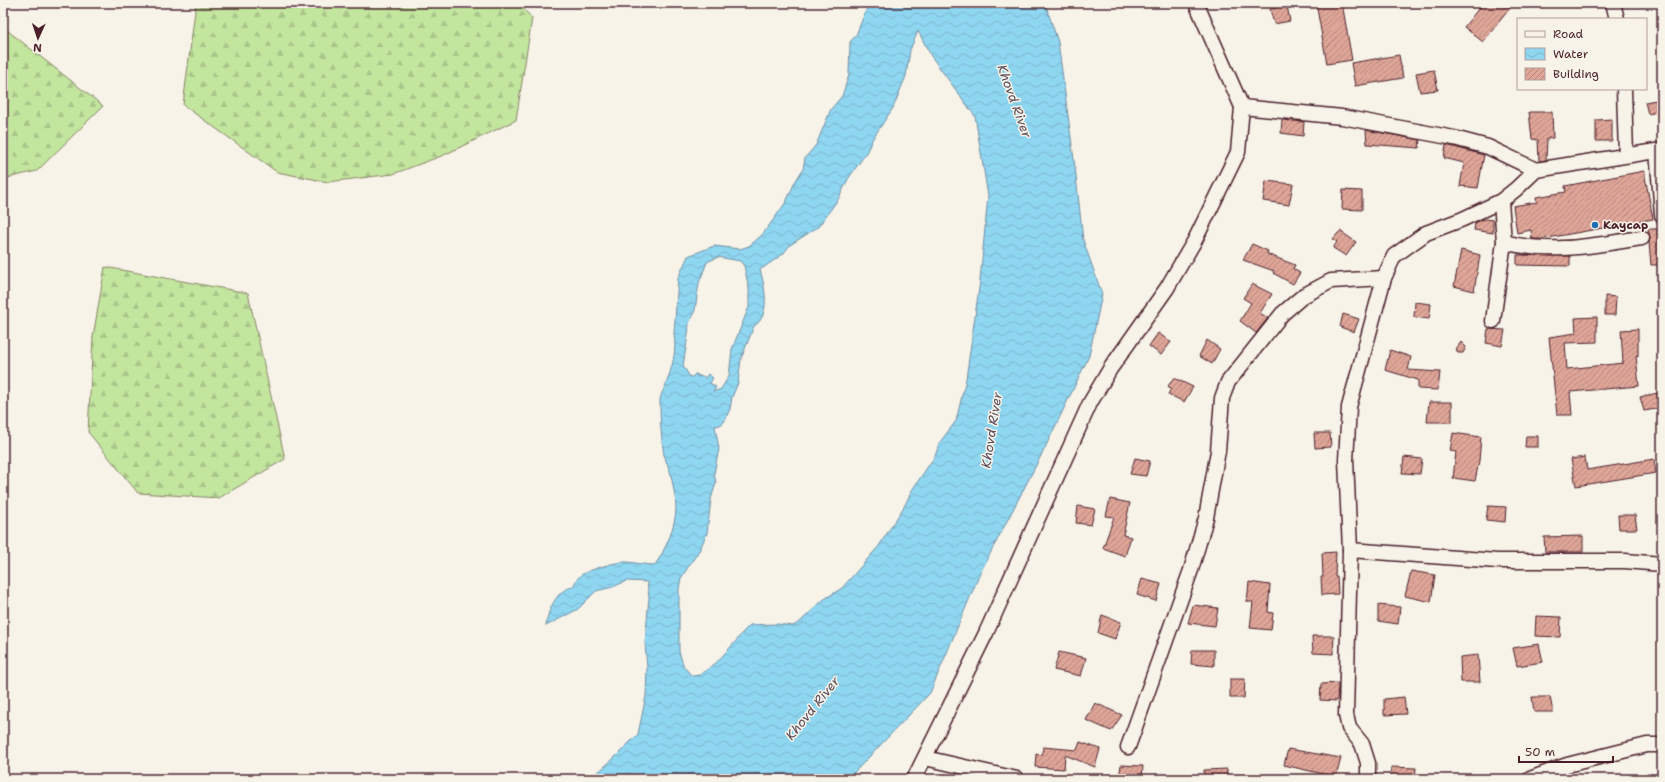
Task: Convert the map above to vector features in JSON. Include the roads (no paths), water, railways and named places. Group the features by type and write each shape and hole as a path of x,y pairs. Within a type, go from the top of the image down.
{"street":[{"path":"914,779 986,633 1090,403 1110,369 1167,288 1195,240 1238,152 1242,106 1196,3"},
{"path":"1613,3 1618,18"},
{"path":"1624,90 1626,155"},
{"path":"1242,106 1342,117 1454,138 1488,147 1536,170"},
{"path":"1368,779 1368,763 1362,744 1349,728 1346,715 1350,550 1346,460 1349,407 1384,278 1394,256 1426,233 1463,220 1501,201 1536,170 1659,150 1662,215"},
{"path":"1493,321 1504,242 1501,201"},
{"path":"1504,242 1523,248 1538,249 1569,248 1642,238"},
{"path":"1128,747 1191,570 1206,518 1218,451 1222,398 1228,382 1282,314 1303,296 1331,281 1384,278"},
{"path":"1350,550 1497,561 1625,561 1662,564"},
{"path":"1530,779 1567,765 1648,745 1662,745"},
{"path":"924,758 1017,779"}],"water":[{"name":"Khovd River","path":"869,3 1045,3 1058,42 1075,167 1083,240 1102,294 1089,356 1044,450 981,571 930,693 848,779 594,779 596,774 638,734 646,696 647,668 645,643 649,597 647,582 626,581 613,587 596,591 578,609 546,626 549,612 553,602 559,594 572,587 581,575 591,570 623,562 655,565 662,553 672,530 676,515 675,496 671,475 663,448 660,401 670,372 674,353 678,278 688,256 714,246 740,249 749,246 762,235 774,219 786,202 803,169 805,158 816,145 831,109 842,96 849,75 850,42 856,35","holes":["918,31 931,56 975,116 988,196 980,281 966,379 956,421 940,442 935,456 912,490 905,505 879,546 842,588 823,600 800,622 793,626 777,624 750,625 716,663 700,675 692,676 684,667 679,652 679,589 681,578 700,549 707,533 711,499 716,483 714,473 719,449 715,426 724,422 730,409 732,397 738,383 741,359 754,326 763,315 765,308 764,284 760,270 783,254 790,245 818,227 839,198 848,179 866,153 873,138 893,108 906,76 910,50","718,257 740,261 744,266 749,288 749,307 732,349 729,376 721,389 713,392 716,387 710,383 713,378 708,374 705,378 703,376 700,377 699,375 697,377 697,374 690,377 683,366 689,323 695,310 699,283 707,262"]}],"place":[{"name":"Каусар","path":"1595,225"}]}
